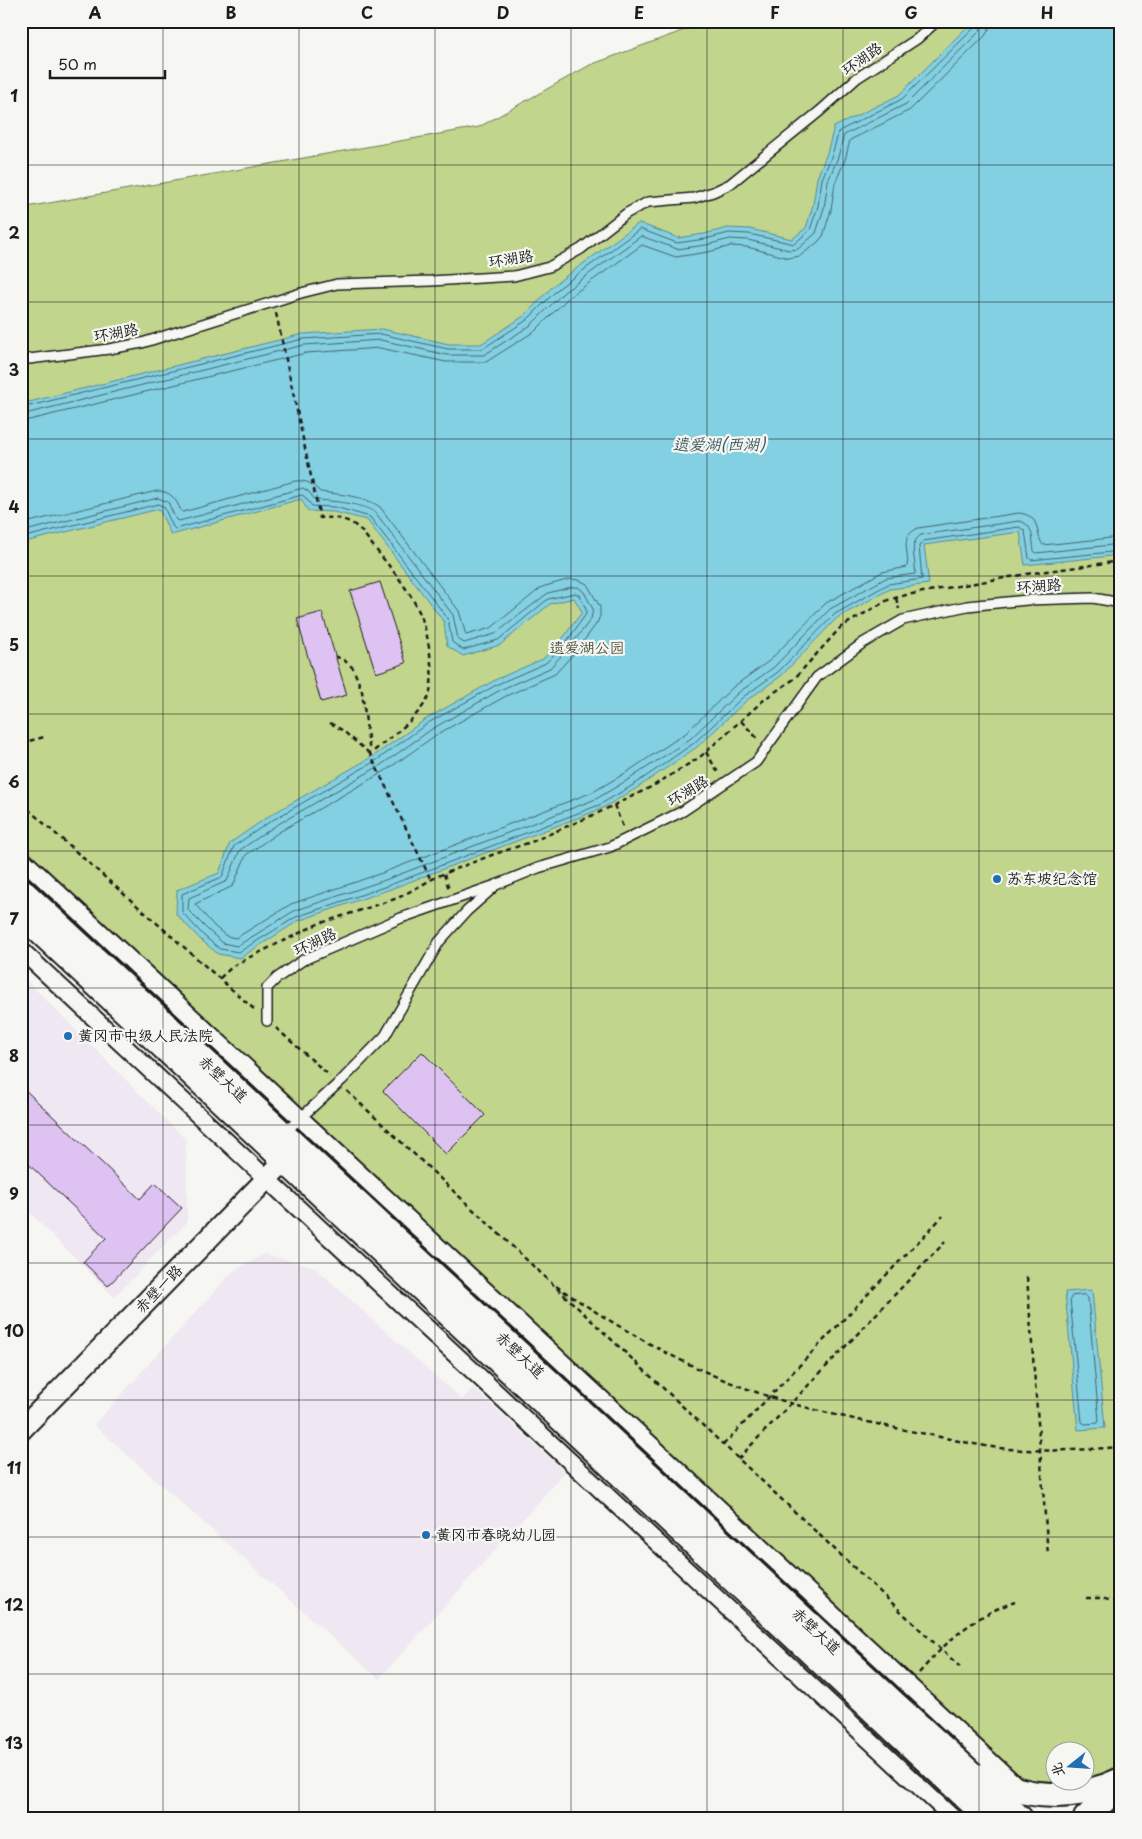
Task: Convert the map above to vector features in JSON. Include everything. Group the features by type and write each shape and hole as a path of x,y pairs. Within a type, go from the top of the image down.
{"main road":[{"name":"赤壁大道","path":"21,890 288,1147 952,1770 1020,1818"},
{"name":"赤壁大道","path":"21,914 288,1147"},
{"name":"赤壁大道","path":"952,1770 988,1818"},
{"path":"952,1770 1022,1791 1053,1795 1087,1793 1121,1780"},
{"path":"952,1770 966,1818"},
{"path":"1086,1818 1121,1784"},
{"path":"1109,1818 1121,1806"}],"street":[{"path":"21,858 1022,1791"},
{"path":"21,950 953,1818"},
{"name":"赤壁一路","path":"21,1430 266,1179 288,1147"}],"lane":[{"name":"环湖路","path":"21,360 142,343 273,301 336,284 431,282 514,276 549,267 581,249 626,213 648,202 694,198 730,184 857,78 917,39 937,21"},
{"name":"环湖路","path":"267,1020 267,988 276,978 303,960 401,918 496,885 538,868 610,847 683,811 756,762 817,677 863,643 903,620 967,606 1027,600 1093,598 1121,603"},
{"path":"288,1147 300,1118 338,1084 385,1036 440,942 467,911 496,885"}],"path":[{"path":"273,301 320,518 330,517 344,520 357,526 404,584 415,602 423,622 431,667 430,692 424,705 370,754"},
{"path":"219,978 234,966 318,924 398,898 444,874 531,842 614,806 654,786 706,752 766,698 794,678 841,627 888,600 906,595 1121,561"},
{"path":"335,656 344,660 353,668 362,691 370,754 431,880"},
{"path":"741,721 766,748"},
{"path":"330,723 342,730 370,754"},
{"path":"21,742 44,736"},
{"path":"706,752 724,784"},
{"path":"21,803 338,1084 960,1667"},
{"path":"614,806 628,838"},
{"path":"444,874 453,900"},
{"path":"723,1446 943,1216"},
{"path":"738,1459 945,1242"},
{"path":"1027,1277 1048,1555"},
{"path":"549,1281 645,1342 696,1368 770,1397 866,1422 993,1447 1040,1451 1121,1446"},
{"path":"1086,1598 1102,1598 1121,1604"},
{"path":"908,1685 940,1649 959,1632 978,1618 997,1608 1015,1602"}],"shaded area":[{"name":"黄冈市中级人民法院","path":"21,975 186,1140 187,1222 114,1297 21,1204"},
{"path":"264,1254 313,1266 462,1400 473,1388 565,1472 379,1679 94,1425 231,1273"}],"green space":[{"name":"遗爱湖公园","path":"703,21 1121,21 1121,1759 1098,1783 1094,1783 1094,1742 1044,1742 1044,1781 1026,1780 1004,1766 21,850 21,208 479,127 590,65 698,25"}],"water":[{"name":"遗爱湖(西湖)","path":"973,21 1121,21 1121,555 1025,565 1020,532 924,545 929,584 890,589 837,618 781,676 746,701 697,747 637,788 601,809 388,890 298,921 240,958 218,954 201,940 176,914 177,890 219,873 230,843 269,816 375,755 426,719 497,679 543,659 563,638 582,612 574,598 550,604 500,645 463,656 447,646 444,622 367,520 334,512 308,511 301,499 171,535 159,509 21,543 21,404 303,334 382,329 449,344 481,344 524,316 555,284 639,223 678,238 728,228 750,229 792,239 806,228 813,205 817,178 827,153 834,127 899,95"},
{"path":"1092,1290 1105,1428 1078,1430 1065,1292"}],"building":[{"path":"380,582 406,663 376,673 350,591"},
{"path":"322,612 347,695 321,702 297,619"},
{"path":"422,1052 485,1115 446,1154 383,1091"},
{"path":"21,1086 140,1199 155,1183 182,1208 108,1286 83,1262 106,1238 21,1157"}],"place":[{"name":"苏东坡纪念馆","path":"997,879"},
{"name":"黄冈市中级人民法院","path":"68,1036"},
{"name":"黄冈市春晓幼儿园","path":"426,1535"}]}
